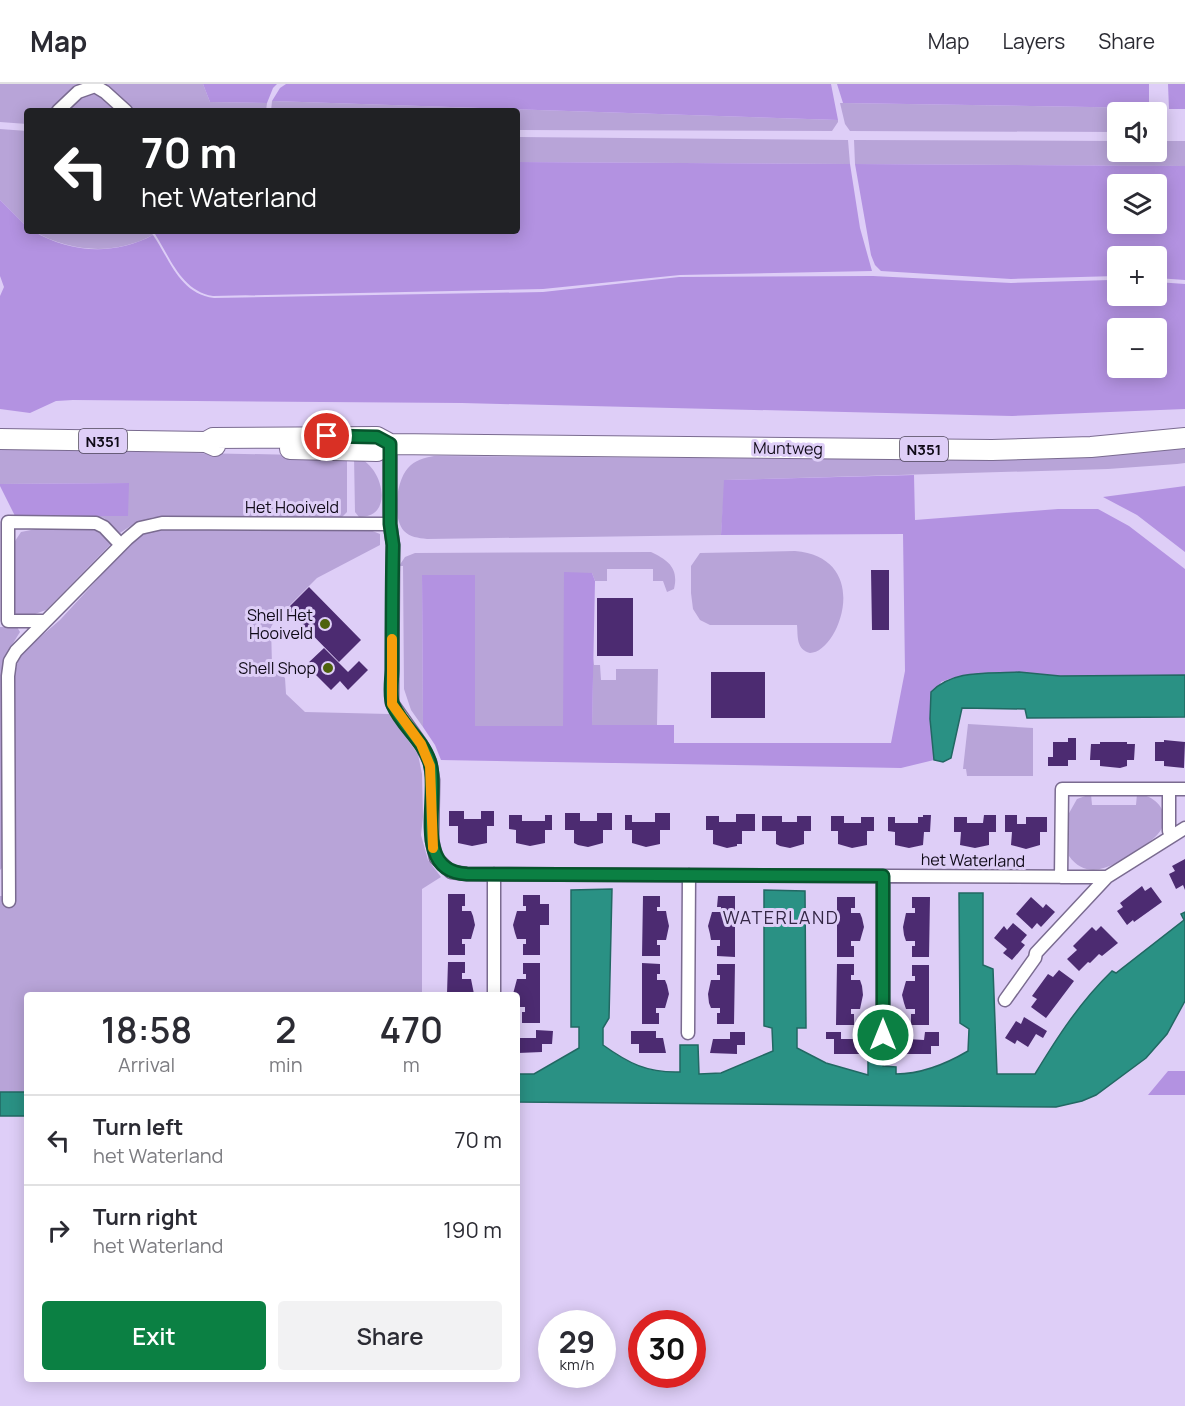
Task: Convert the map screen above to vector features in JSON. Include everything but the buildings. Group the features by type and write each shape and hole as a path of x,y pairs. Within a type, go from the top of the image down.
{"main road":[{"name":"Muntweg","path":"0,439 206,442 213,438 377,437 390,444 992,450 1091,447 1185,438"}],"street":[{"path":"61,108 78,92 95,85 123,108"},
{"path":"390,444 390,524"},
{"path":"44,621 8,621 8,522 96,523 104,527 121,545"},
{"name":"Het Hooiveld","path":"9,901 9,668 15,651 44,621 140,528 162,523 390,524"},
{"name":"het Waterland","path":"390,524 393,545 392,704 421,744 430,762 434,852 439,862 451,872 1107,878"},
{"path":"1061,877 1062,789 1185,789"},
{"path":"1169,789 1169,831 1172,836"},
{"path":"1005,1000 1035,958 1036,953 1107,878 1185,828"},
{"path":"494,992 495,874"},
{"path":"688,1034 689,875"},
{"path":"883,876 883,1035"}],"shaded area":[{"path":"0,84 82,84 57,108 24,108 24,124 0,122"},
{"path":"105,84 203,84 210,102 267,103 266,108 127,108"},
{"path":"203,84 277,84 267,103 210,102"},
{"path":"286,84 831,84 838,120 272,101 280,88"},
{"path":"837,84 1149,84 1149,102 1107,102 1107,107 843,103"},
{"path":"1168,84 1185,84 1185,109 1169,109"},
{"path":"94,92 115,108 66,108 81,95"},
{"path":"272,101 481,108 271,108"},
{"path":"840,103 1107,107 1107,132 850,131 845,124"},
{"path":"520,109 838,120 832,131 520,130"},
{"path":"0,129 24,131 24,224 0,200"},
{"path":"520,137 848,140 850,164 520,162"},
{"path":"854,140 1107,141 1107,162 1167,162 1167,141 1185,141 1185,166 855,164"},
{"path":"520,162 850,164 860,228 872,271 680,275 543,289 213,296 193,287 178,272 155,234 520,234"},
{"path":"855,164 1185,166 1185,280 1167,279 1167,246 1107,246 1107,276 1011,279 881,271 875,265 871,255"},
{"path":"0,200 24,224 24,234 39,234 62,244 108,249 138,242 153,235 184,283 202,295 214,298 543,292 679,277 873,276 1011,283 1107,280 1107,306 1167,306 1167,283 1185,284 1185,409 1012,416 462,403 73,400 56,401 30,413 0,409 0,296 4,287 0,276"},
{"path":"39,234 153,235 123,246 92,249"},
{"path":"1185,447 1185,463 1108,469 725,480 721,535 427,539 417,538 404,531 400,525 397,509 398,490 408,468 417,461 434,456 823,459 1108,454"},
{"path":"0,449 347,456 347,512 342,517 154,517 135,523 120,533 104,518 97,516 128,516 128,483 0,484"},
{"path":"354,456 364,461 378,479 381,500 378,509 371,515 359,517 355,512"},
{"path":"914,475 915,520 1058,509 1098,509 1129,526 1185,569 1185,675 1091,677 985,673 955,677 941,682 930,719 934,760 901,768 441,760 435,745 423,727 422,575 475,575 475,726 563,726 564,572 592,573 595,581 592,725 674,725 674,743 891,743 905,671 903,534 721,535 724,480"},
{"path":"129,483 128,516 15,516 0,486 0,484"},
{"path":"1185,486 1185,552 1137,515 1103,497"},
{"path":"365,528 380,534 380,545 317,578 275,620 271,627 272,665 285,678 286,694 305,712 389,714 418,754 422,774 421,835 428,860 441,877 422,889 422,992 24,992 24,1092 0,1092 0,896 4,902 15,902 15,672 18,661 25,650 60,620 131,543 144,533 160,530"},
{"path":"36,529 96,529 111,544 46,610 35,614 14,614 15,541 21,532"},
{"path":"795,551 820,557 835,570 842,586 843,605 839,623 831,638 821,649 810,653 802,649 797,625 710,625 700,620 693,609 691,566 700,553"},
{"path":"651,552 671,566 675,575 674,589 667,592 663,581 653,581 653,569 607,569 607,581 595,581 592,573 564,726 474,726 475,576 422,575 423,727 411,710 404,689 403,566 399,566 405,557 415,553"},
{"path":"0,627 17,627 20,632 7,653 2,669 2,868 0,870"},
{"path":"593,658 594,665 600,665 601,680 616,680 616,669 658,669 657,725 592,725"},
{"path":"1019,672 1060,676 1185,675 1185,717 1027,718 1025,709 962,708 951,758 943,762 934,760 930,719 931,692 950,679 961,676"},
{"path":"968,724 1033,728 1033,776 967,776 966,769 963,769"},
{"path":"1091,794 1092,805 1136,805 1137,794 1149,797 1162,810 1164,821 1162,828 1151,840 1121,861 1094,870 1085,868 1069,856 1068,815 1077,799"},
{"path":"612,889 609,1018 603,1028 603,1045 638,1066 658,1071 680,1072 680,1045 698,1045 699,1074 721,1073 773,1051 772,1028 764,1026 764,890 805,891 806,1028 797,1028 797,1048 826,1063 868,1075 868,1042 883,1043 883,1066 896,1067 896,1074 934,1067 968,1051 969,1029 960,1023 959,893 983,893 983,965 993,969 997,1074 1035,1074 1070,1020 1100,983 1112,971 1116,973 1184,920 1181,914 1185,912 1185,1001 1167,1034 1146,1058 1096,1095 1056,1107 520,1102 520,1074 534,1074 579,1048 579,1027 571,1027 571,890"},
{"path":"1168,1071 1185,1071 1185,1095 1148,1095"},
{"path":"0,1092 24,1092 24,1116 0,1116"}],"slow traffic":[{"path":"392,639 392,704 421,744 430,766 433,848"}],"place":[{"name":"Shell Het Hooiveld","path":"325,624"},
{"name":"Shell Shop","path":"328,668"}],"district":[{"name":"WATERLAND","path":"781,917"}],"route":[{"path":"327,436 377,437 390,444 390,524 393,545 392,704 421,744 430,762 432,846 439,862 446,869 457,874 883,876 883,1035"}]}
